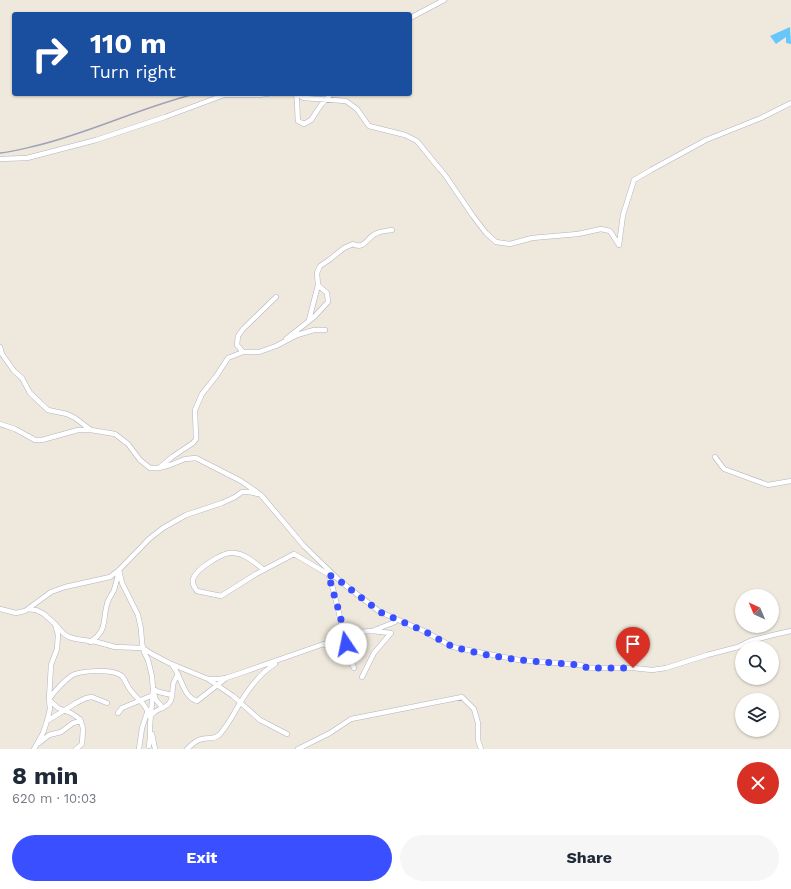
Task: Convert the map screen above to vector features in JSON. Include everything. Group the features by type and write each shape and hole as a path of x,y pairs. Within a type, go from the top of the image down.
{"street":[{"path":"412,17 444,0"},
{"path":"0,159 27,158 96,140 221,96"},
{"path":"296,96 298,121 304,124 311,120 329,96"},
{"path":"300,96 304,98 346,102 357,109 370,126 405,135 417,141 445,175 486,233 496,242 510,244 532,238 578,234 601,229 610,231 619,245 622,215 634,180 706,140 761,118 791,103"},
{"path":"309,321 318,285 318,273 320,266 344,248 353,244 357,246 364,245 370,237 377,232 392,230"},
{"path":"275,347 314,317 328,302 327,293 318,285"},
{"path":"244,352 237,345 238,336 276,298"},
{"path":"159,468 196,440 195,410 202,394 228,358 244,352 259,352 275,347 297,335 314,330 325,330"},
{"path":"0,347 2,354 14,371 22,378 30,393 48,410 67,414 75,418 90,430"},
{"path":"0,424 15,429 35,440 42,440 78,430 90,430 115,434 128,444 140,460 150,468 159,468 185,459 196,458 241,481 261,495 304,546 340,581 380,612 424,631 453,647 519,660 581,665 588,668 633,668 652,670 666,668 738,647 750,641 791,631"},
{"path":"715,457 724,469 768,485 791,481"},
{"path":"1,609 16,612 25,611 51,592 65,587 110,577 119,570 149,538 186,515 222,503 242,492 261,495"},
{"path":"264,570 254,561 243,555 233,552 223,554 207,564 195,576 193,585 197,591 221,596 294,554 340,581"},
{"path":"90,642 100,633 104,624 106,606 115,588 119,570"},
{"path":"119,570 124,587 138,615 143,648 152,676 153,691 149,746"},
{"path":"328,574 345,636 348,654 354,668"},
{"path":"28,609 36,610 44,614 69,637 115,647 143,648 152,654 208,679 240,702 260,720 287,734"},
{"path":"208,679 226,678 281,660 345,636 372,630 396,622"},
{"path":"34,749 43,733 50,709 51,664 57,648 58,635 55,624"},
{"path":"362,677 374,653 391,633 372,630"},
{"path":"321,645 336,646 348,654"},
{"path":"187,749 202,739 214,738 219,735 230,720 240,702 262,674 281,660"},
{"path":"171,663 187,693 197,701 226,678"},
{"path":"49,700 70,676 76,673 88,671 116,673 124,678 129,689 148,710 151,718"},
{"path":"151,718 155,711 163,708 171,700 173,685 178,674"},
{"path":"153,691 156,700 163,708"},
{"path":"139,749 142,728 153,691"},
{"path":"118,713 122,708 140,700 153,691 172,695"},
{"path":"47,721 76,703 90,697 107,703"},
{"path":"298,749 330,733 351,719 462,697 474,709 478,723 478,740 480,749"},
{"path":"49,700 58,708 76,715 81,721 83,728 82,744 76,749"},
{"path":"34,749 41,741 50,735 61,732 73,723 81,721"},
{"path":"150,731 155,749"}],"water":[{"path":"790,27 791,44 786,43 786,37 776,44 770,36"}],"railway":[{"path":"0,153 20,150 59,140 187,96"}],"route":[{"path":"346,644 336,600 328,574 340,581 380,612 424,631 453,647 482,654 544,663 581,665 588,668 633,668"}]}
